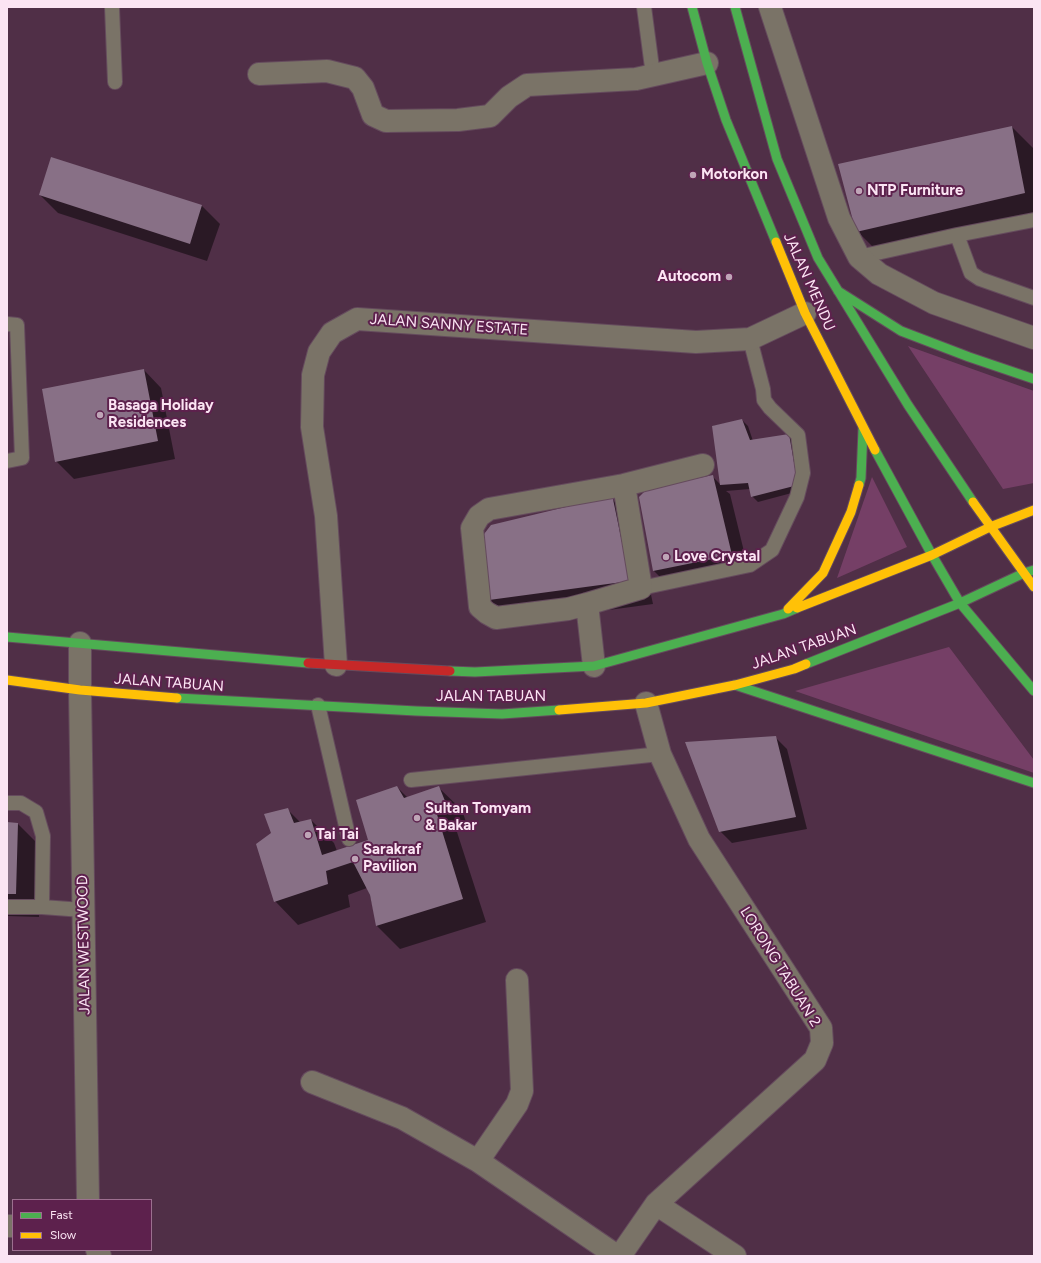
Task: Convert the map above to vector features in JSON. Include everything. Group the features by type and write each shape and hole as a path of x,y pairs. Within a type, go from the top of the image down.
{"main road":[{"name":"JALAN MENDU","path":"692,7 707,62 726,120 805,313 863,429 960,603 1034,691"},
{"name":"JALAN MENDU","path":"735,7 777,159 818,258 908,405 990,527 1034,588"},
{"path":"838,291 901,331 969,357 1034,379"},
{"path":"783,614 823,573 851,512 861,478 863,429"},
{"name":"JALAN TABUAN","path":"7,637 336,665 475,672 594,666 783,614 932,555 990,527 1034,510"},
{"name":"JALAN TABUAN","path":"7,680 80,690 221,701 416,711 502,714 646,703 735,685 794,669 960,603 1024,573 1034,570"},
{"path":"735,685 1034,783"}],"street":[{"path":"770,7 839,218 859,257 878,274 934,303 1034,338"},
{"path":"259,74 328,71 355,78 363,88 373,115 386,121 458,120 490,116 509,98 527,85 636,79 707,62"},
{"name":"JALAN SANNY ESTATE","path":"336,665 326,516 312,426 313,375 319,352 332,332 357,319 696,342 750,339 805,313"},
{"path":"624,485 641,588 568,609 496,618 480,607 472,528 478,516 489,509 624,485 703,465"},
{"path":"587,604 594,666"},
{"name":"JALAN WESTWOOD","path":"80,643 88,1199"},
{"name":"LORONG TABUAN 2","path":"312,1082 402,1118 478,1161 619,1256 656,1204 815,1060 822,1043 820,1028 699,839 660,754 646,703"},
{"path":"478,1161 517,1104 522,1091 517,980"},
{"path":"656,1204 735,1256"}],"lane":[{"path":"112,7 115,82"},
{"path":"644,7 653,75"},
{"path":"859,257 957,235 1034,220"},
{"path":"957,235 971,273 980,279 1034,298"},
{"path":"7,324 17,326 22,458 7,461"},
{"path":"641,588 750,566 772,550 794,503 803,473 798,435 770,408 764,400 763,389 750,339"},
{"path":"318,705 349,840"},
{"path":"411,780 660,754"},
{"path":"7,803 21,803 36,812 43,836 42,908"},
{"path":"7,907 83,910"}],"shaded area":[{"path":"908,346 1034,391 1034,483 1003,489"},
{"path":"872,477 907,547 837,578"},
{"path":"949,647 1034,760 1034,773 795,691"}],"building":[{"path":"1012,126 1025,193 856,232 838,164"},
{"path":"51,157 202,205 190,244 39,195"},
{"name":"Basaga Holiday Residences","path":"144,369 158,441 55,462 42,389"},
{"path":"742,419 750,440 789,434 798,485 751,497 748,483 720,485 712,426"},
{"path":"713,475 732,555 653,571 639,497 647,489"},
{"path":"599,499 613,499 630,581 489,600 481,538 491,525"},
{"path":"776,736 796,817 719,832 685,742"},
{"name":"Sarakraf Pavilion","path":"397,786 404,798 439,786 445,801 435,808 463,899 376,926 370,895 353,862 326,871 328,884 274,902 256,844 271,833 264,814 288,808 294,823 311,819 322,855 368,840 356,800"},
{"path":"7,822 18,823 16,894 7,894"}],"traffic: fast":[{"path":"692,7 707,63 726,120 776,242"},
{"path":"735,7 777,159 818,258 908,405 973,502"},
{"path":"838,291 901,331 969,357 1034,379"},
{"path":"859,485 861,478 863,429"},
{"path":"875,450 960,603 1034,691"},
{"path":"806,664 960,603 1024,573 1034,570"},
{"path":"450,671 475,672 594,666 783,614 797,608"},
{"path":"7,637 308,663"},
{"path":"735,685 1034,783"},
{"path":"177,698 416,711 502,714 559,710"}],"traffic: slow":[{"path":"776,242 805,313 875,450"},
{"path":"788,609 823,573 851,512 859,485"},
{"path":"973,502 1034,587"},
{"path":"797,608 932,555 990,527 1034,510"},
{"path":"559,710 646,703 735,685 794,669 806,664"},
{"path":"7,680 80,690 177,698"}],"traffic: jam":[{"path":"308,663 450,671"}],"place":[{"name":"Motorkon","path":"693,175"},
{"name":"NTP Furniture","path":"859,191"},
{"name":"Autocom","path":"729,277"},
{"name":"Basaga Holiday Residences","path":"100,415"},
{"name":"Love Crystal","path":"666,557"},
{"name":"Sultan Tomyam & Bakar","path":"417,818"},
{"name":"Tai Tai","path":"308,835"},
{"name":"Sarakraf Pavilion","path":"355,859"}]}
